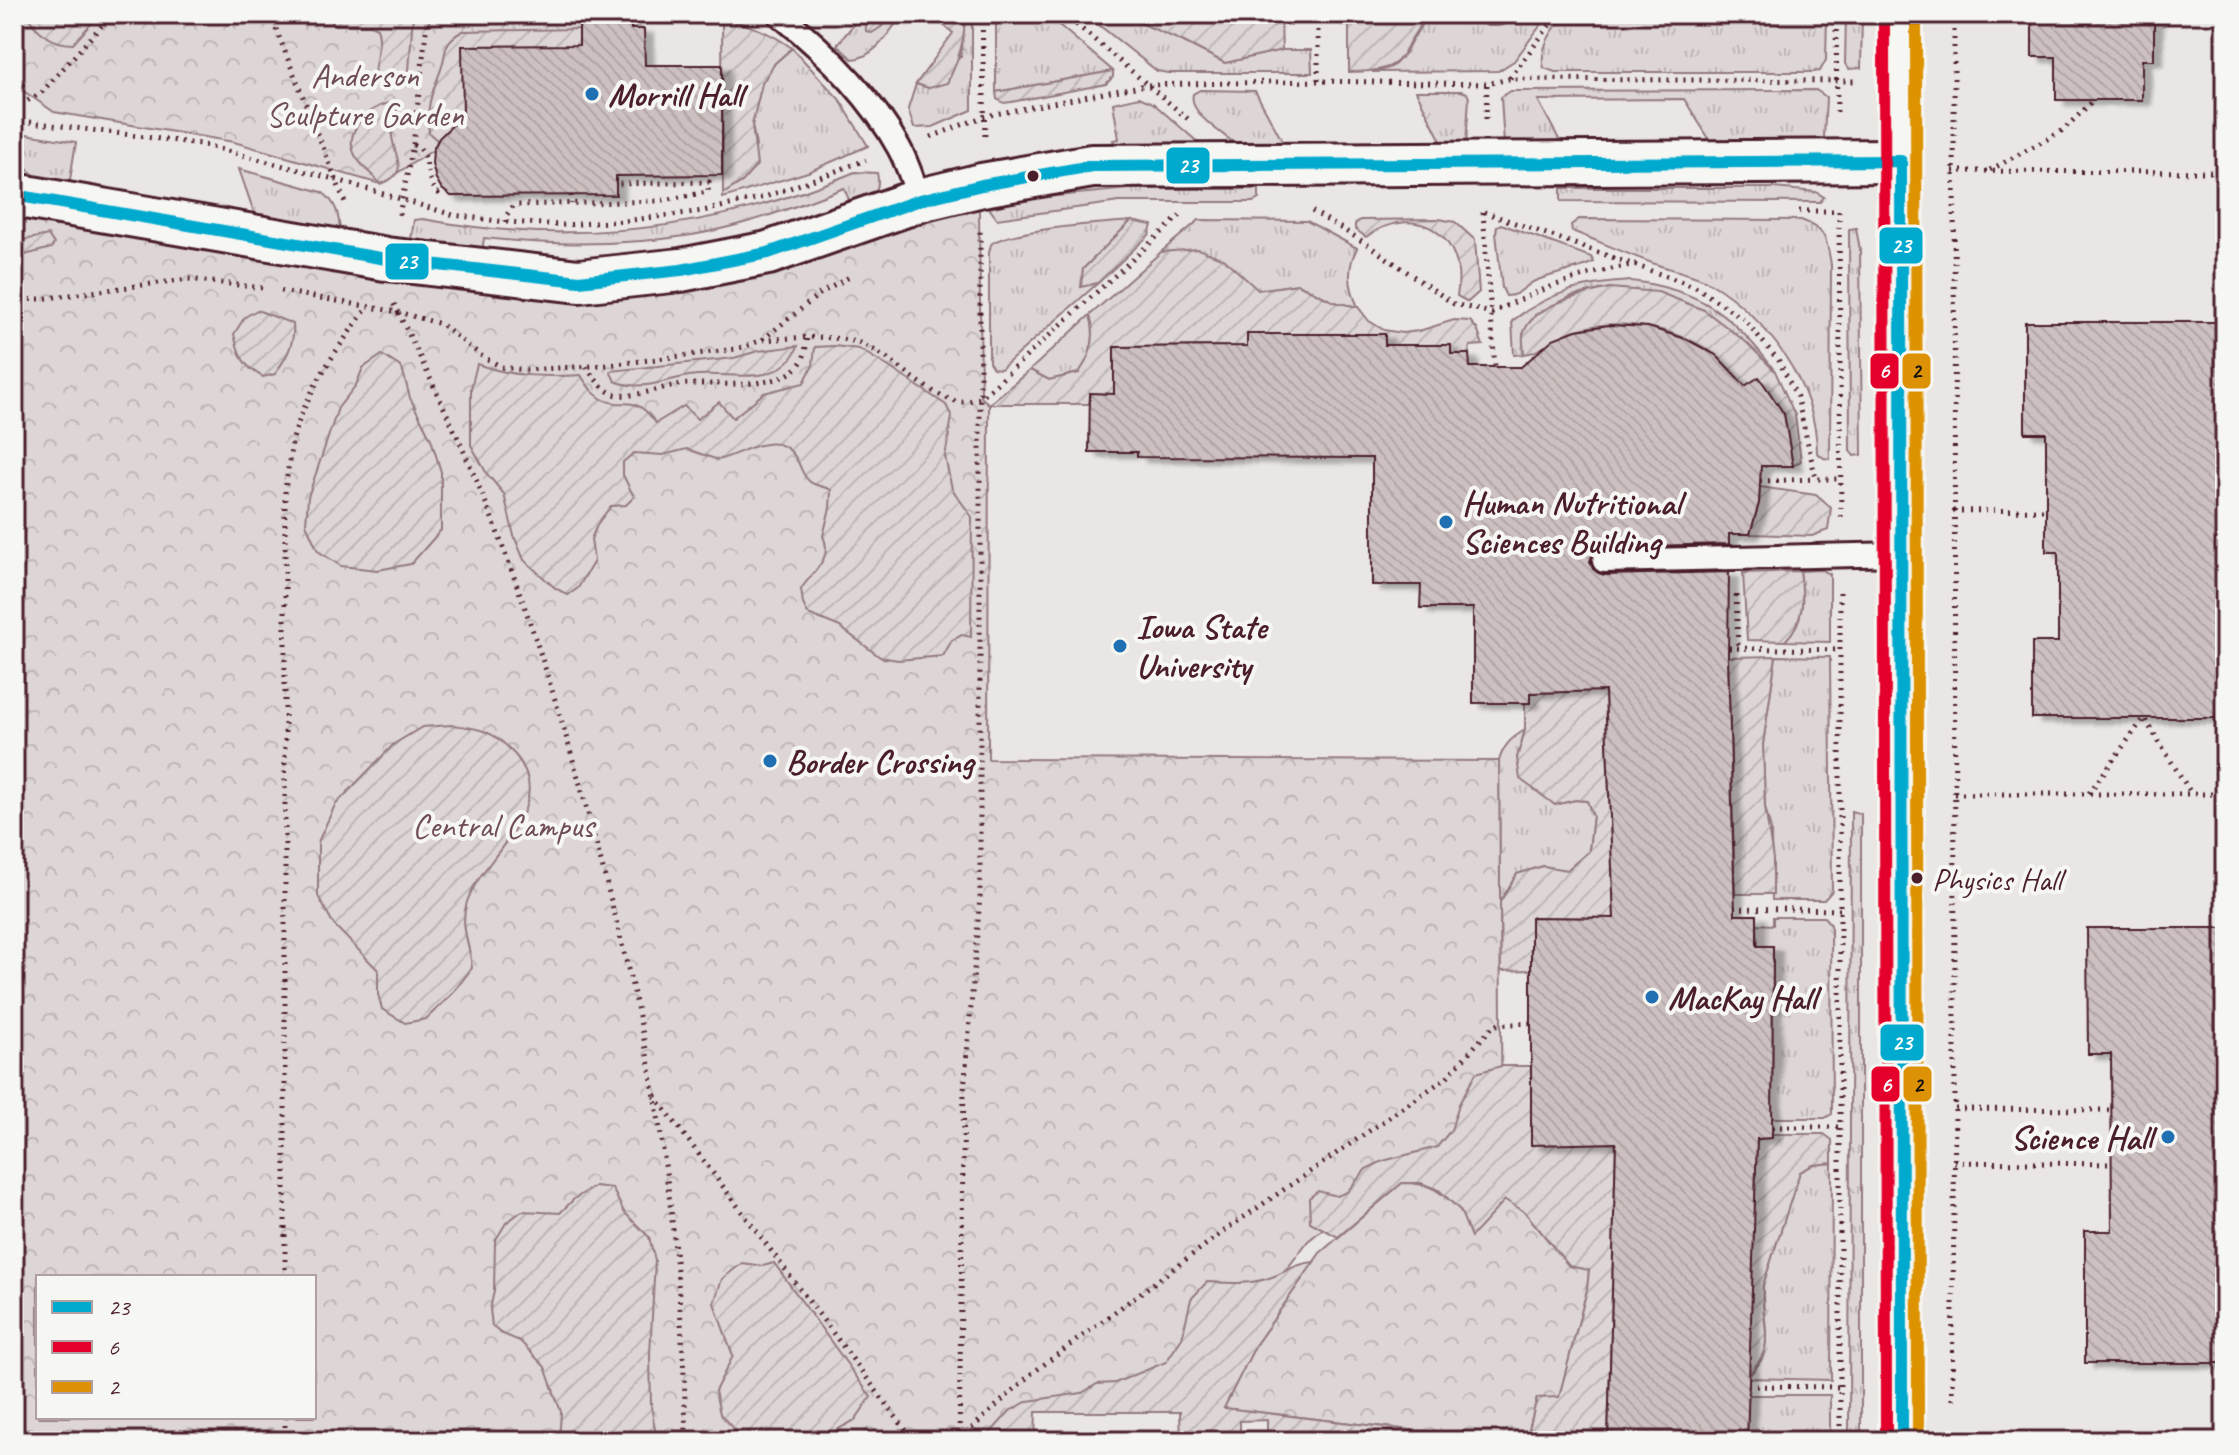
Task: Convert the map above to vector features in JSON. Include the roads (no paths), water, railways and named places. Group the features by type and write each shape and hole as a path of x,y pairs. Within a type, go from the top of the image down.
{"street":[{"path":"1900,14 1902,1441"},
{"path":"14,195 386,259 579,281 681,270 768,253 920,200 982,185 1092,166 1901,161"}],"lane":[{"path":"779,14 811,39 864,96 900,149 920,200"},
{"path":"1604,561 1901,554"}],"place":[{"name":"Morrill Hall","path":"592,94"},
{"name":"Human Nutritional Sciences Building","path":"1446,522"},
{"name":"Iowa State University","path":"1120,646"},
{"name":"Border Crossing","path":"770,761"},
{"name":"Physics Hall","path":"1917,878"},
{"name":"MacKay Hall","path":"1652,997"},
{"name":"Science Hall","path":"2168,1137"}],"park label":[{"name":"Anderson Sculpture Garden","path":"365,94"},
{"name":"Central Campus","path":"503,825"}]}
